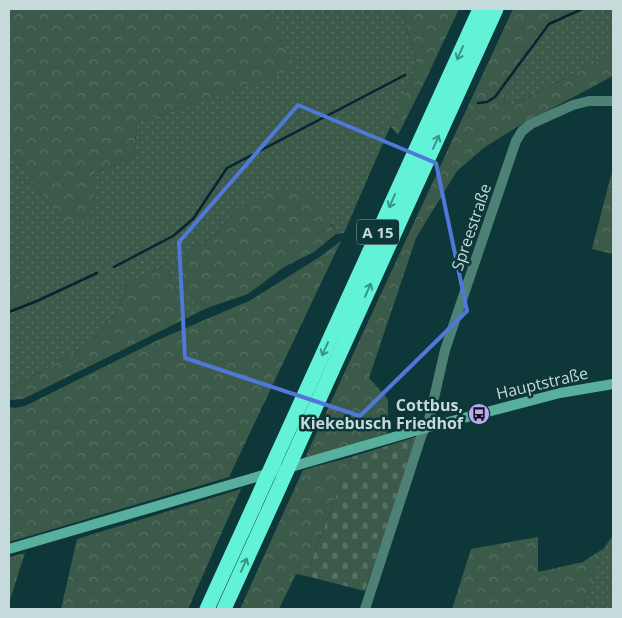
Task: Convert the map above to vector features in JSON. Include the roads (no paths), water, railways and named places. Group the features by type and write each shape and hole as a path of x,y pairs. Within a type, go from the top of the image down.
{"highway":[{"name":"A 15","path":"207,609 480,9"},
{"name":"A 15","path":"224,609 496,9"}],"street":[{"name":"Spreestraße","path":"365,609 422,434 429,420 445,350 516,141 522,131 531,124 573,105 589,101 613,101"},
{"name":"Hauptstraße","path":"9,549 425,428 560,393 613,384"}],"waterway":[{"path":"478,103 487,102 495,97 549,24 582,9"},
{"path":"114,267 173,236 193,219 227,168 405,75"},
{"path":"9,312 97,273"}],"place":[{"name":"Cottbus, Kiekebusch Friedhof","path":"479,414"}]}
